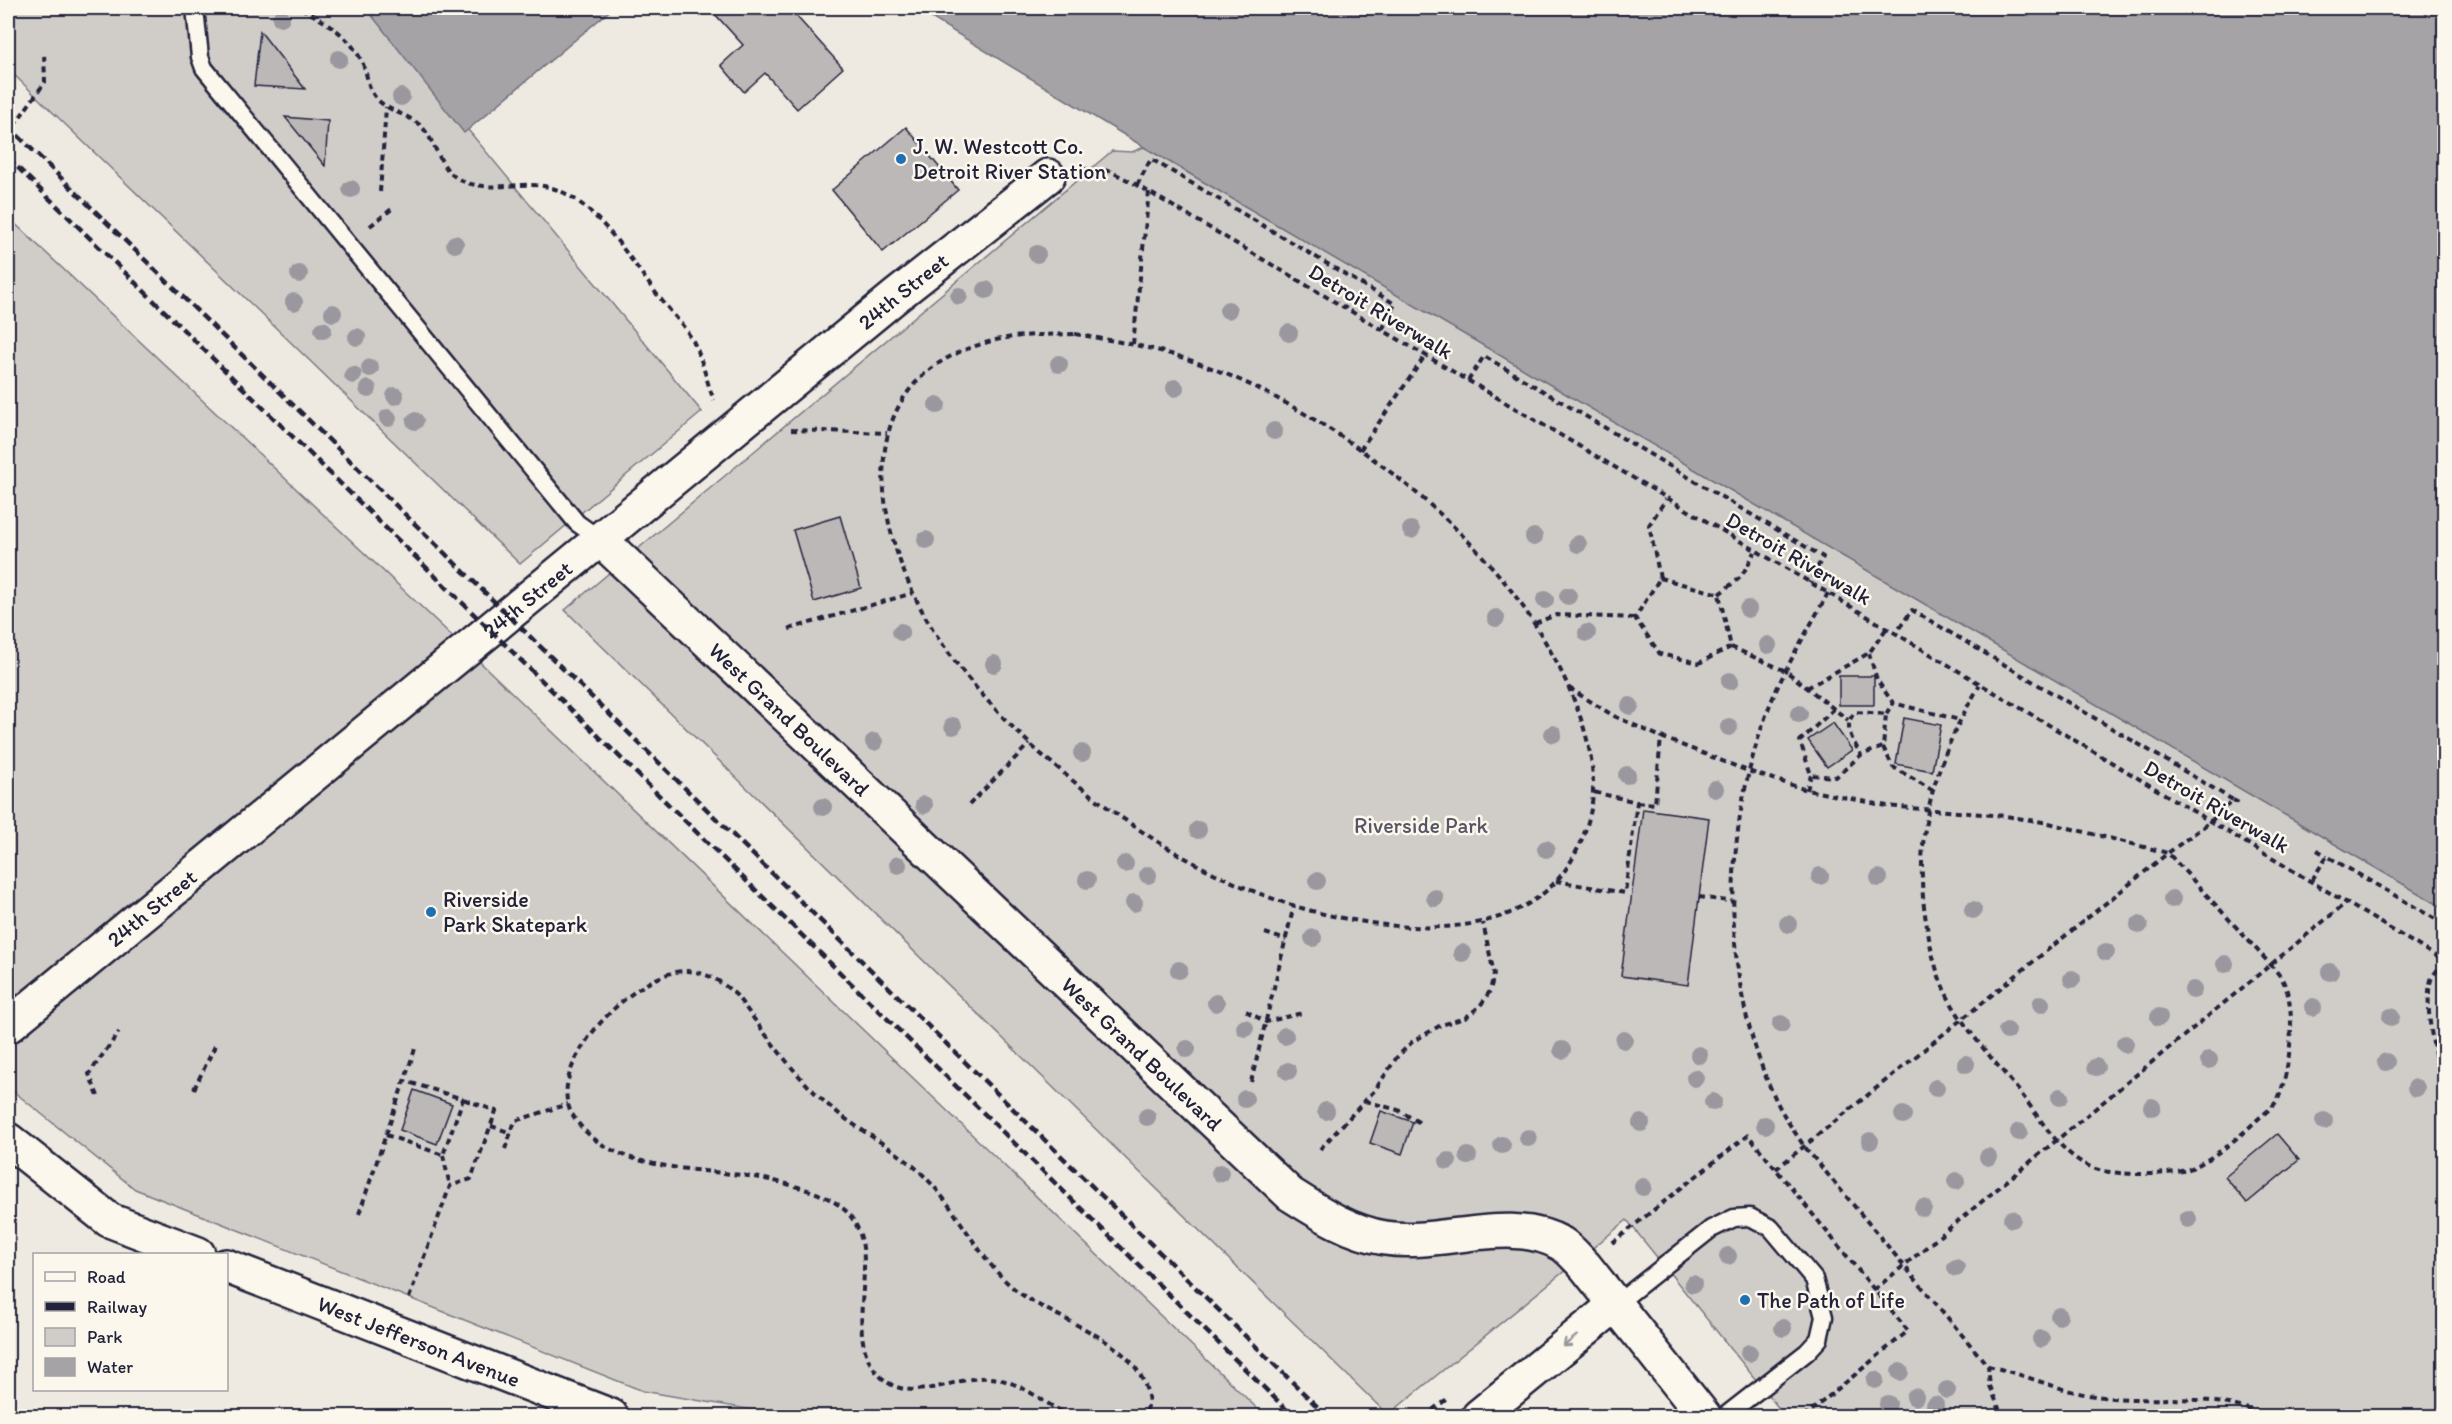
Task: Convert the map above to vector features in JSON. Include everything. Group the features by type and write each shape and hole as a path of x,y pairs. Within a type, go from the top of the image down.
{"street":[{"name":"24th Street","path":"8,1026 734,429 1048,176"},
{"name":"West Grand Boulevard","path":"601,540 1290,1194 1353,1230 1386,1238 1415,1239 1510,1231 1538,1234 1563,1244 1585,1266 1704,1416"},
{"path":"8,1140 109,1220 195,1253"},
{"name":"West Jefferson Avenue","path":"228,1267 611,1416"},
{"path":"1479,1416 1615,1305"}],"lane":[{"path":"195,8 200,57 204,68 577,523 601,540"},
{"path":"1615,1305 1711,1229 1734,1218 1750,1217 1771,1228 1814,1280 1824,1317 1820,1339 1808,1352 1725,1416"}],"path":[{"path":"301,8 339,30 351,42 365,70 369,88 376,98 386,107 421,126 453,176 469,184 552,188 573,199 593,215 618,240 692,339 706,370 712,397 720,413 734,429 887,433"},
{"path":"8,134 45,82 44,52"},
{"path":"380,192 386,107"},
{"path":"1137,185 1151,159 1162,165 1395,304 1382,330"},
{"name":"Detroit Riverwalk","path":"1048,176 1072,170 1110,171 1137,185 1809,584 1828,592 1894,634 2445,961"},
{"path":"1133,344 1149,192"},
{"path":"1075,334 1133,344 1179,357 1234,378 1300,412 1360,450 1415,493 1466,540 1498,574 1535,623 1568,687 1583,727 1593,779 1593,792 1585,833 1570,864 1545,893 1514,912 1483,923 1442,927 1405,927 1352,920 1294,905 1206,870 1152,838 1090,795 1029,744 966,675 937,636 913,592 898,554 887,512 882,470 887,433 901,399 923,373 950,355 977,345 1025,335 1075,334"},
{"path":"1360,450 1425,356"},
{"path":"1468,381 1484,356 1536,386 1823,557 1809,584"},
{"path":"1635,618 1660,578 1649,525 1666,499"},
{"path":"1719,594 1741,577 1755,552"},
{"path":"1660,578 1719,594"},
{"path":"789,629 913,592"},
{"path":"1828,592 1786,671 1765,717 1748,771 1738,828 1734,870 1735,933 1741,992 1759,1055 1780,1107 1804,1146 1902,1266 1988,1366 1990,1386 2002,1416"},
{"path":"1719,594 1731,647"},
{"path":"1894,634 1912,610 2241,804"},
{"path":"1535,623 1556,615 1635,618"},
{"path":"1635,618 1659,654 1699,663 1731,647"},
{"path":"1807,687 1869,653 1886,629"},
{"path":"1731,647 1786,671 1848,720"},
{"path":"1869,653 1877,680 1893,703 1960,720"},
{"path":"1568,687 1614,716 1661,737 1748,771 1807,790 1887,806 1927,810 2005,816 2049,823 2168,853 2270,964 2284,983 2289,1003 2291,1042 2277,1101 2220,1150 2188,1169 2133,1175 2098,1170 2077,1160 2057,1139 1962,1019 1944,988 1931,951 1923,907 1920,855 1927,810 1943,757 1980,684"},
{"path":"1893,703 1887,714 1883,747 1893,767 1932,790"},
{"path":"1807,790 1811,775 1800,741 1834,709"},
{"path":"1860,755 1848,730 1848,720 1855,712 1887,714"},
{"path":"1593,792 1654,804 1661,737"},
{"path":"969,805 1029,744"},
{"path":"1811,775 1836,777 1860,755 1883,747"},
{"path":"1776,1169 2168,853 2211,821 2233,800"},
{"path":"1556,881 1625,892 1637,802"},
{"path":"2317,850 2445,924"},
{"path":"2312,880 2327,856"},
{"path":"1699,897 1735,902"},
{"path":"1874,1290 2348,902"},
{"path":"1251,1082 1294,905"},
{"path":"1320,1149 1376,1090 1397,1057 1412,1042 1442,1025 1465,1018 1480,1006 1490,991 1494,974 1483,923"},
{"path":"1265,933 1286,940"},
{"path":"2445,961 2431,980 2430,1011 2434,1057 2445,1092"},
{"path":"1071,1416 1025,1390 990,1378 925,1390 908,1390 892,1384 879,1375 865,1348 861,1308 864,1286 863,1244 849,1217 839,1207 813,1192 764,1178 650,1164 633,1159 613,1149 578,1122 566,1096 569,1079 578,1058 600,1023 634,990 668,974 684,971 699,972 712,977 736,995 820,1098 835,1111 896,1152 926,1178 940,1193 984,1257 1013,1288 1041,1307 1106,1342 1132,1364 1141,1376 1149,1401 1146,1412 1142,1416"},
{"path":"1246,1011 1266,1022 1302,1013"},
{"path":"98,1096 89,1074 119,1032"},
{"path":"194,1089 216,1044"},
{"path":"358,1214 415,1049"},
{"path":"405,1081 496,1111 471,1179 450,1185"},
{"path":"397,1332 450,1185 443,1155 463,1100"},
{"path":"1365,1101 1398,1110 1422,1124"},
{"path":"505,1149 515,1121 568,1104"},
{"path":"491,1126 511,1133"},
{"path":"386,1135 443,1155"},
{"path":"1988,1366 2072,1393 2138,1399 2202,1399 2270,1416"}],"green space":[{"path":"8,8 367,8 702,412 520,564 8,69"},
{"name":"Riverside Park","path":"1144,147 2444,908 2444,1416 1785,1416 1627,1220 1388,1415 565,610 1112,151 1132,152"},
{"path":"8,217 484,666 1265,1416 788,1416 643,1391 135,1189 8,1087"}],"water":[{"path":"366,8 613,8 464,133"},
{"path":"915,8 2444,8 2444,908 1144,147"}],"building":[{"path":"721,8 789,8 843,68 797,109 765,73 744,92 721,65 743,45 714,13"},
{"path":"260,31 305,89 254,86"},
{"path":"285,117 328,121 325,166"},
{"name":"J. W. Westcott Co. Detroit River Station","path":"906,127 958,190 883,252 832,190"},
{"path":"840,516 861,588 814,602 793,530"},
{"path":"1839,676 1874,676 1874,705 1839,705"},
{"path":"1904,718 1941,725 1932,771 1896,764"},
{"path":"1833,723 1852,750 1827,767 1808,740"},
{"path":"1643,809 1709,818 1688,985 1621,976"},
{"path":"414,1090 452,1104 437,1144 400,1130"},
{"path":"1381,1111 1413,1122 1402,1154 1370,1143"},
{"path":"2277,1134 2299,1160 2247,1203 2225,1177"}],"railway":[{"path":"8,126 1327,1416"},
{"path":"8,158 1293,1416"}],"place":[{"name":"J. W. Westcott Co. Detroit River Station","path":"901,159"},
{"name":"Riverside Park Skatepark","path":"431,912"},
{"name":"The Path of Life","path":"1745,1300"}]}
